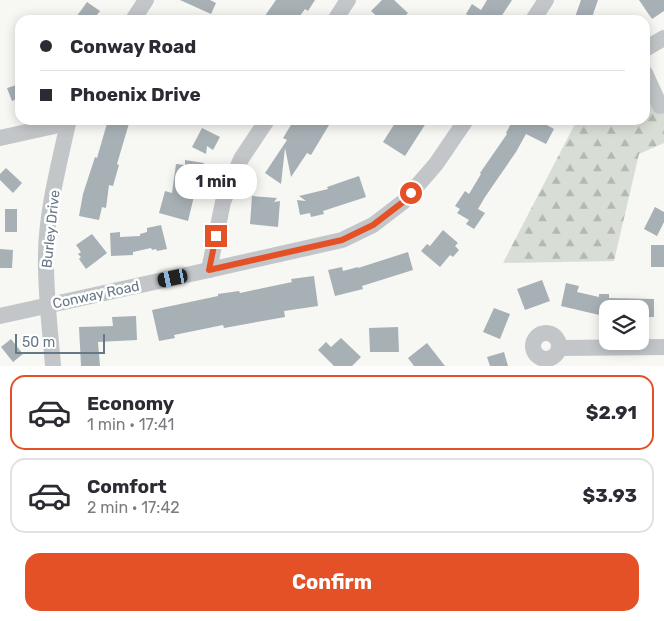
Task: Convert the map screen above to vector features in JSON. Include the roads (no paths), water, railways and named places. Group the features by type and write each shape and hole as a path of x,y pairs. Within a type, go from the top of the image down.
{"street":[{"path":"136,15 146,0"},
{"path":"338,15 348,0"},
{"path":"536,15 546,0"},
{"path":"650,46 664,38"},
{"path":"650,84 660,106 664,104"},
{"path":"0,138 56,125"},
{"name":"Burley Drive","path":"53,366 46,250 50,213 68,125"},
{"path":"209,270 223,202 241,159 265,125"},
{"name":"Conway Road","path":"0,316 342,240 373,225 403,202 436,164 463,125"},
{"path":"559,348 664,347"}]}
